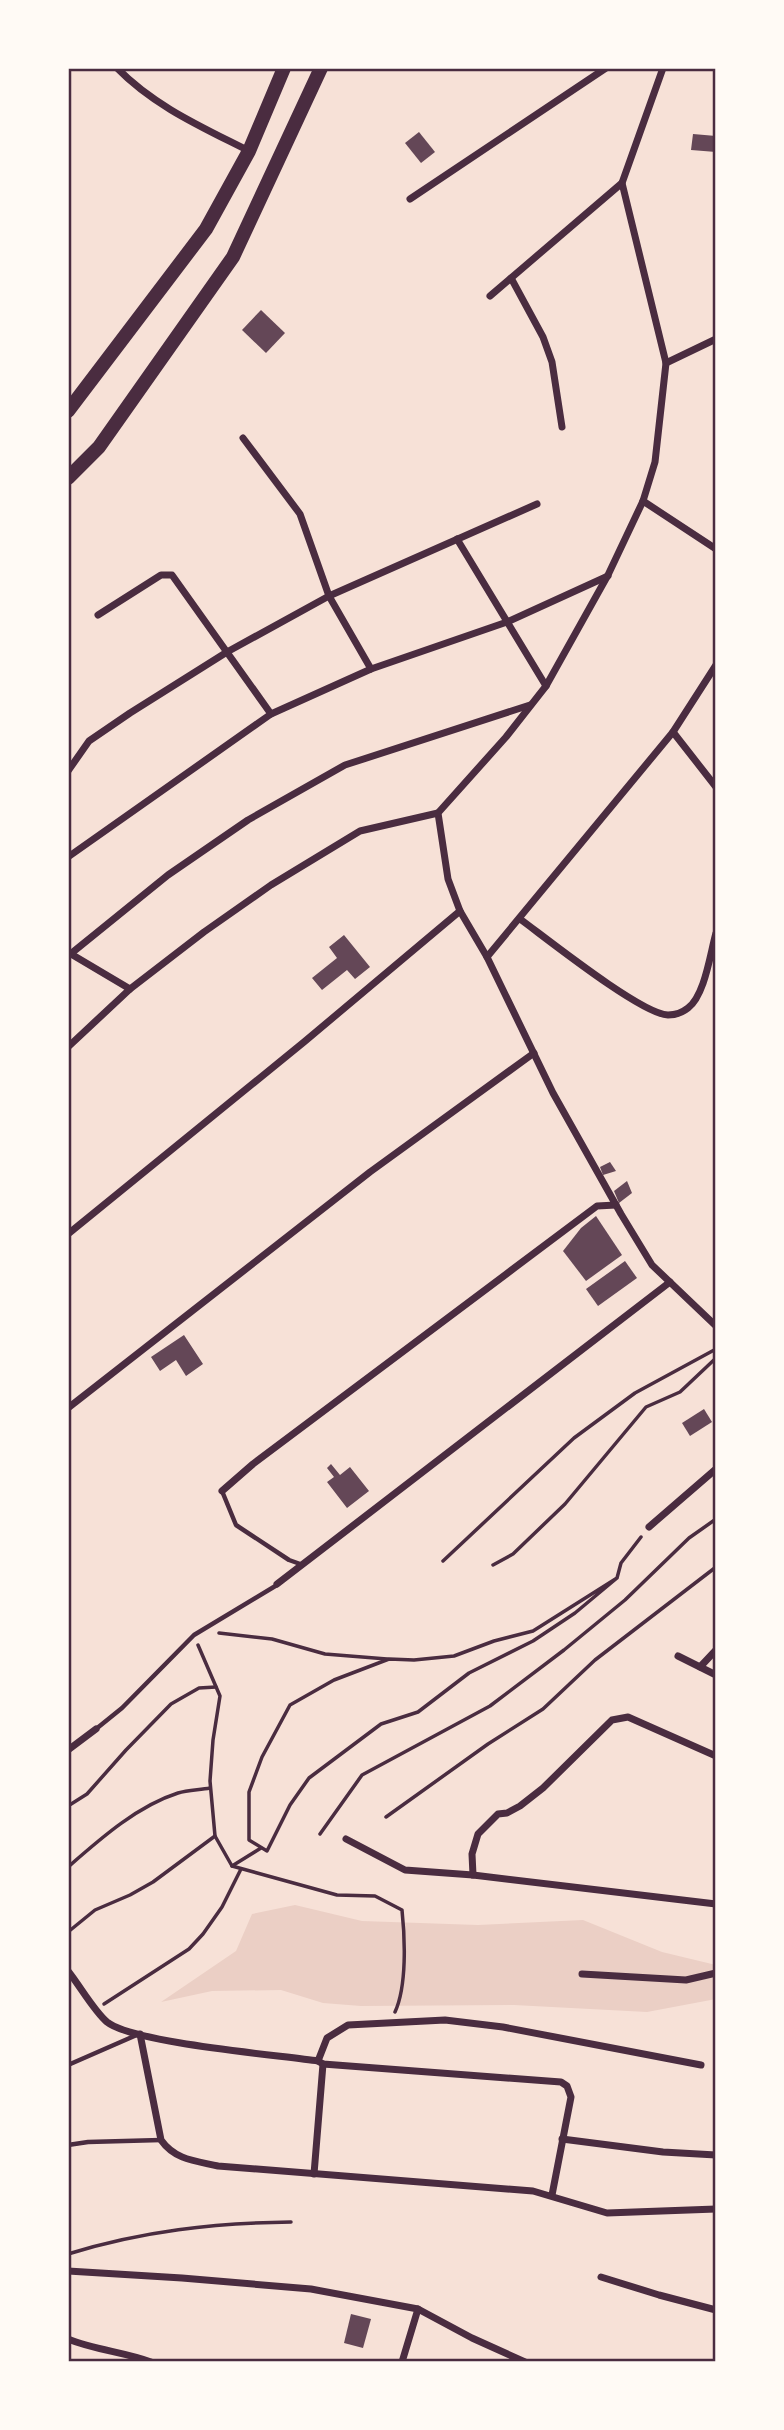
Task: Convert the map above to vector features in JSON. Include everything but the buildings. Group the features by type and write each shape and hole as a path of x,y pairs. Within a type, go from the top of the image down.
{"highway":[{"path":"68,411 206,229 249,151 284,68"},
{"path":"68,478 99,447 233,257 320,68"}],"street":[{"path":"117,68 137,89 173,112 249,151"},
{"path":"411,199 606,68"},
{"path":"490,296 622,183 663,68"},
{"path":"68,1047 130,989 271,885 360,831 438,813 506,737 546,686 608,575 643,501 655,462 666,363 622,183"},
{"path":"511,278 552,362 562,427"},
{"path":"666,363 716,339"},
{"path":"243,438 300,514 329,596 371,669"},
{"path":"643,501 716,549"},
{"path":"68,771 89,741 228,653 329,596 537,503"},
{"path":"457,539 546,686"},
{"path":"98,615 161,575 173,576 271,713"},
{"path":"68,858 271,713 371,669 507,622 608,575"},
{"path":"487,957 673,732 716,665"},
{"path":"130,989 69,955 168,875 248,820 345,765 531,705"},
{"path":"673,732 716,787"},
{"path":"438,813 448,879 460,911 487,957 553,1093 652,1265 716,1326"},
{"path":"68,1234 460,911"},
{"path":"520,919 633,1000 666,1015 680,1013 690,1007 699,995 716,933"},
{"path":"68,1408 370,1172 534,1053"},
{"path":"222,1491 253,1464 597,1206 616,1205"},
{"path":"278,1584 670,1282"},
{"path":"649,1527 716,1469"},
{"path":"700,1667 716,1650"},
{"path":"678,1656 716,1675"},
{"path":"472,1875 472,1854 478,1834 498,1814 507,1813 520,1806 543,1788 612,1720 628,1717 716,1756"},
{"path":"68,1750 96,1729"},
{"path":"346,1839 405,1870 472,1875 716,1904"},
{"path":"68,1971 106,2021 116,2028 166,2040 321,2062 561,2082 567,2086 571,2097 552,2195"},
{"path":"582,1974 686,1980 716,1973"},
{"path":"314,2174 322,2047 335,2031 348,2025 445,2020 503,2027 701,2065"},
{"path":"140,2034 162,2140 169,2151 182,2158 218,2166 533,2190 607,2213 716,2209"},
{"path":"562,2139 663,2152 716,2155"},
{"path":"68,2271 311,2290 418,2309 472,2338 526,2362"},
{"path":"601,2277 716,2310"},
{"path":"402,2362 418,2309"},
{"path":"68,2339 151,2362"}],"lane":[{"path":"222,1491 236,1525 289,1560 303,1565"},
{"path":"96,1729 122,1708 194,1635 278,1584"},
{"path":"68,2065 140,2034"},
{"path":"68,2145 88,2141 162,2140"}],"path":[{"path":"443,1561 574,1438 635,1393 716,1349"},
{"path":"493,1565 513,1554 565,1504 646,1406 680,1392 716,1358"},
{"path":"320,1834 362,1775 489,1706 511,1691 615,1608 689,1538 716,1519"},
{"path":"389,1659 334,1681 290,1705 262,1757 249,1792 249,1840 267,1850 290,1805 309,1778 381,1724 418,1712 469,1672 533,1642 575,1613 617,1578 621,1563 649,1527"},
{"path":"386,1817 488,1744 543,1709 595,1660 716,1567"},
{"path":"391,2022 399,2004 403,1965 402,1910 375,1896 337,1895 232,1866 215,1836 211,1788 213,1740 220,1696 194,1635 207,1632 272,1639 325,1654 414,1660 454,1656 494,1641 533,1631 617,1578"},
{"path":"68,1807 88,1794 125,1750 171,1704 199,1688 216,1687"},
{"path":"68,1867 121,1824 151,1805 179,1793 211,1788"},
{"path":"68,1932 95,1910 153,1882 215,1836"},
{"path":"232,1866 262,1847"},
{"path":"97,2009 189,1949 222,1907 241,1869"},
{"path":"68,2254 111,2241 184,2227 291,2222"}],"shaded area":[{"path":"295,1905 362,1921 478,1925 583,1920 662,1952 716,1965 716,1999 647,2012 514,2005 361,2006 323,2003 281,1990 212,1991 161,2002 236,1951 252,1914"}]}
